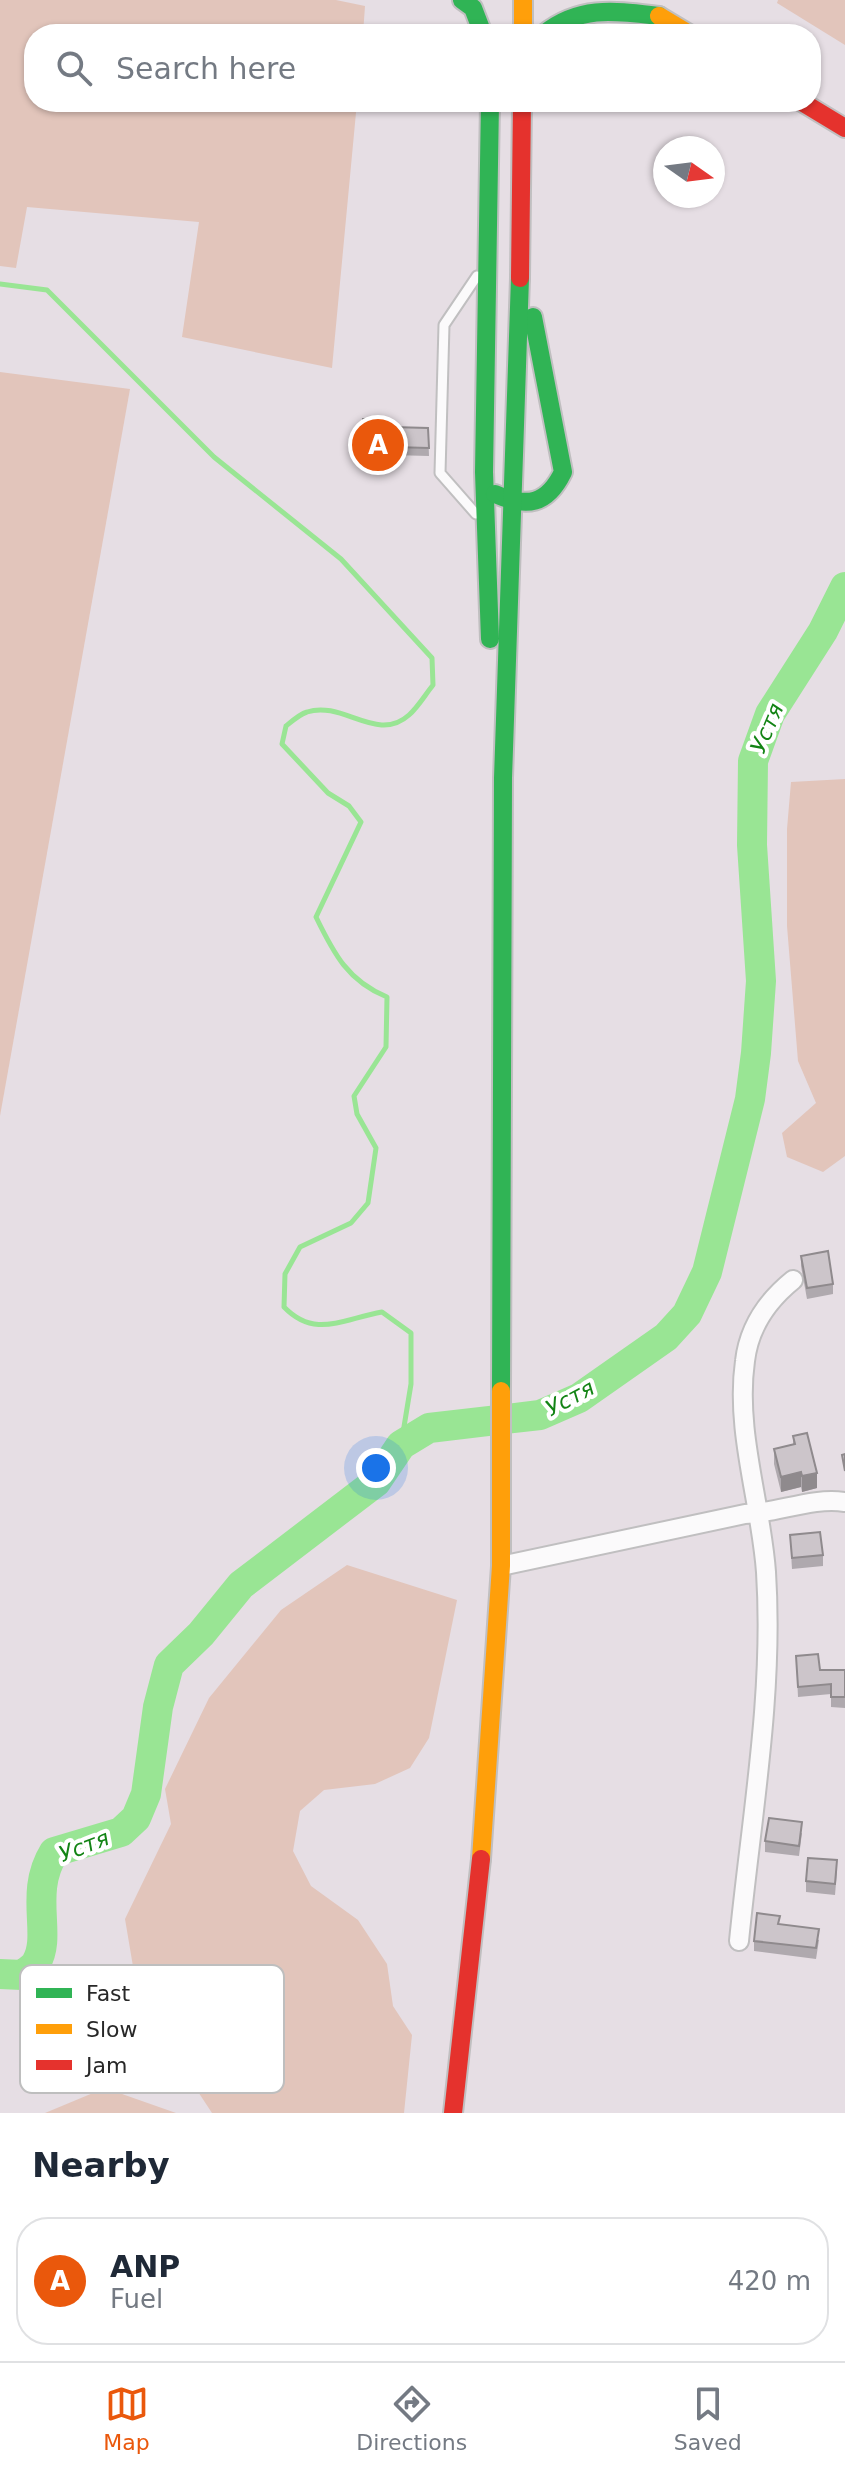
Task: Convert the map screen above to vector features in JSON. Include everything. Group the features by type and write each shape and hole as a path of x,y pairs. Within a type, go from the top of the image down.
{"main road":[{"path":"462,0 473,8 479,24"},
{"path":"491,0 491,24"},
{"path":"523,0 523,24"},
{"path":"635,0 672,24"},
{"path":"559,24 575,13 617,11 659,16"},
{"path":"490,112 485,523 490,644 503,778"},
{"path":"453,2113 485,1822 501,1566 503,778 521,266 522,112"},
{"path":"819,112 845,128"},
{"path":"485,489 514,504 538,503 557,487 564,464 521,266"}],"street":[{"path":"739,1941 759,1770 767,1635 766,1570 742,1402 745,1359 757,1318 793,1280"},
{"path":"501,1566 818,1502 845,1502"}],"lane":[{"path":"485,523 440,473 444,325 490,257"}],"shaded area":[{"path":"0,0 336,0 365,6 364,24 24,24 24,112 356,112 332,368 182,337 199,222 27,207 16,268 0,266"},
{"path":"778,0 845,0 845,45 821,30 821,24 811,24 777,3"},
{"path":"0,372 130,389 0,1116"},
{"path":"845,779 845,1156 823,1172 787,1157 782,1133 816,1103 798,1061 787,926 787,829 791,782"},
{"path":"347,1565 457,1600 429,1738 410,1768 375,1784 324,1790 300,1811 293,1851 311,1886 358,1920 387,1964 393,2006 412,2035 404,2113 212,2113 199,2093 284,2093 284,1965 133,1965 125,1919 171,1824 165,1789 209,1698 281,1610"},
{"path":"93,2093 119,2093 176,2113 45,2113"}],"building":[{"path":"363,419 388,419 392,427 428,428 429,448 392,447 383,455 365,455"},
{"path":"828,1251 833,1284 807,1288 801,1256"},
{"path":"807,1433 817,1473 802,1476 801,1472 781,1477 774,1449 795,1444 793,1436"},
{"path":"820,1532 823,1555 792,1558 790,1535"},
{"path":"818,1654 820,1670 845,1670 845,1697 831,1697 831,1684 798,1687 796,1656"},
{"path":"769,1818 802,1822 799,1846 765,1841"},
{"path":"808,1858 837,1860 835,1884 806,1881"},
{"path":"757,1913 780,1916 778,1924 819,1929 816,1948 754,1941"}],"waterway":[{"path":"0,284 47,290 214,457 341,559 432,658 433,685 412,712 397,723 372,724 334,711 307,712 286,726 282,744 328,793 349,806 361,822 316,917 344,965 362,983 387,997 386,1047 354,1096 357,1114 376,1148 368,1203 351,1223 300,1247 285,1274 284,1307 295,1317 318,1324 342,1322 382,1312 411,1333 411,1384 401,1445"},
{"name":"Устя","path":"34,1965 41,1952 43,1883 54,1852 121,1832 136,1818 146,1794 158,1707 169,1665 201,1634 241,1585 376,1482 401,1445 429,1428 540,1415 579,1398 666,1337 687,1314 707,1272 750,1099 756,1053 761,981 752,845 753,761 770,714 823,631 845,587"},
{"name":"Устя","path":"0,1974 20,1975"}],"traffic: fast":[{"path":"462,0 473,8 479,24"},
{"path":"560,24 571,18 599,12 659,16"},
{"path":"490,112 484,472 490,639"},
{"path":"501,1391 503,778 520,278"},
{"path":"495,494 517,501 535,501 550,491 563,472 533,317"}],"traffic: slow":[{"path":"523,0 523,24"},
{"path":"659,16 672,24"},
{"path":"481,1859 501,1566 501,1391"}],"traffic: jam":[{"path":"520,278 522,112"},
{"path":"819,112 845,128"},
{"path":"453,2113 481,1859"}],"place":[{"name":"ANP","path":"378,445"}]}
